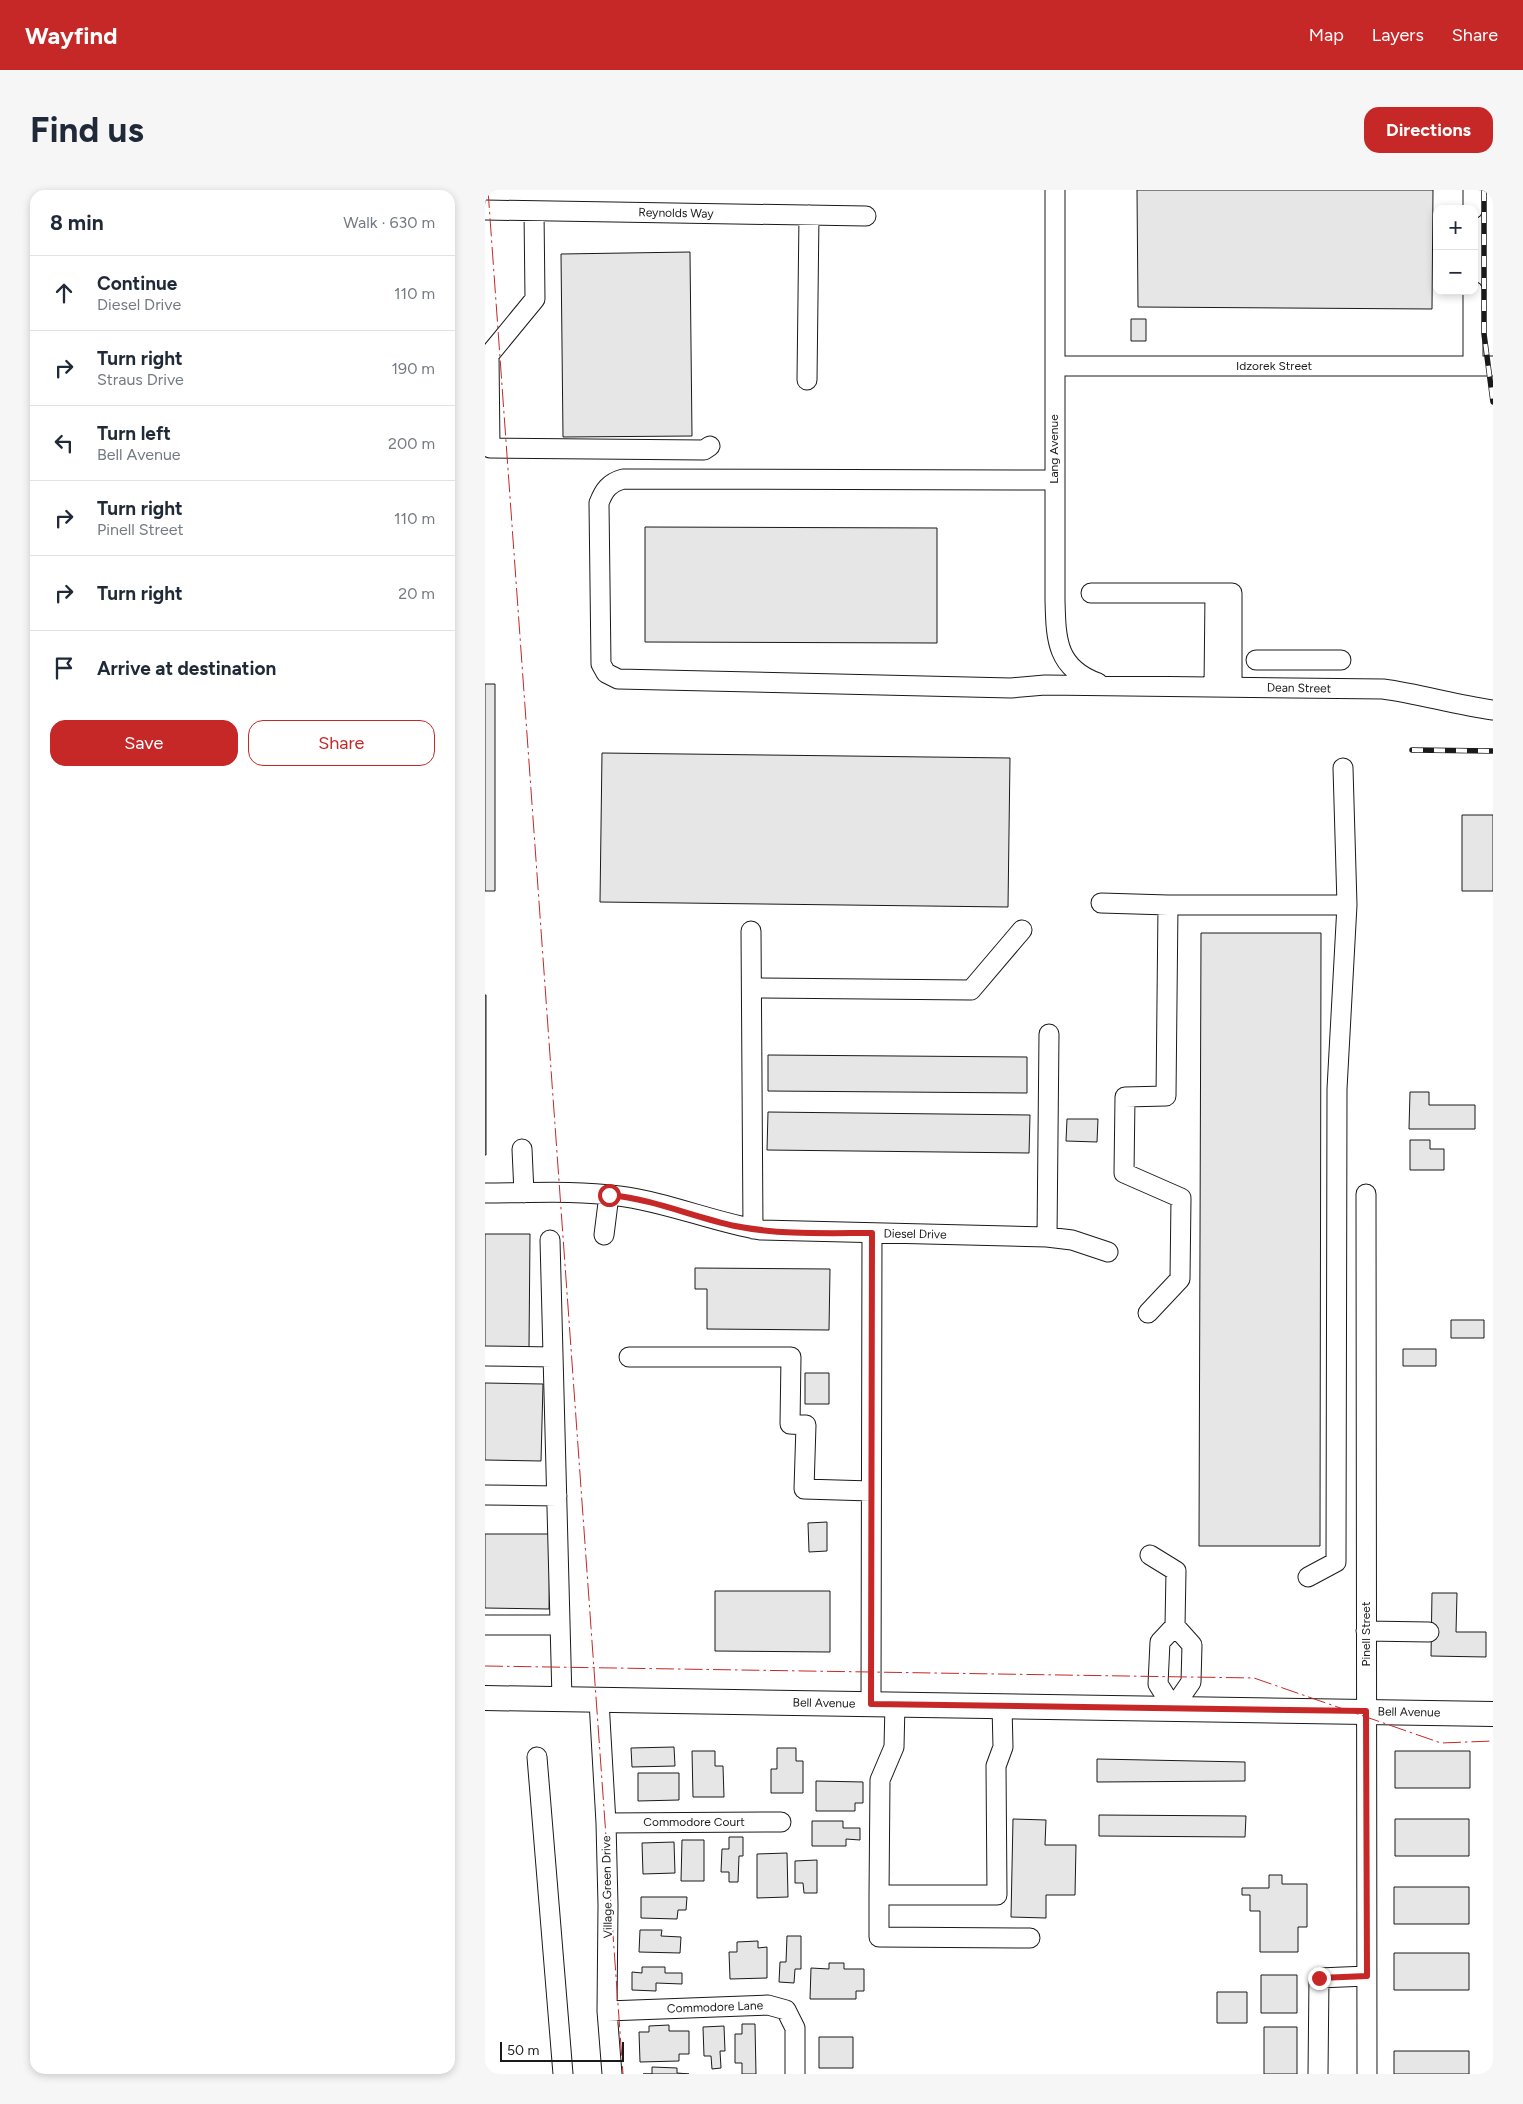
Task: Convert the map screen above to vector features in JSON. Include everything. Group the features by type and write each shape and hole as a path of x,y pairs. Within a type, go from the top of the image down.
{"main road":[{"name":"Bell Avenue","path":"485,1698 1493,1714"}],"street":[{"name":"Lang Avenue","path":"1055,190 1054,480 1057,643 1064,659 1076,672 1104,685"},
{"path":"1473,190 1473,205"},
{"name":"Reynolds Way","path":"485,210 866,216"},
{"path":"535,211 535,300 489,355 490,448 704,450 710,446"},
{"path":"807,380 809,215"},
{"path":"1473,295 1473,365"},
{"name":"Idzorek Street","path":"1055,366 1493,366"},
{"name":"Dean Street","path":"1054,480 623,479 617,481 607,487 599,503 601,664 606,672 618,679 1011,688 1045,685 1104,685 1383,689 1420,694 1470,707 1493,710"},
{"path":"1091,593 1223,593 1223,687"},
{"path":"1256,660 1341,660"},
{"path":"1308,1577 1336,1562 1337,1089 1347,905 1343,768"},
{"path":"1101,903 1347,905"},
{"path":"1148,1313 1180,1278 1181,1198 1124,1173 1125,1097 1166,1096 1169,905"},
{"path":"752,988 971,990 1022,930"},
{"path":"751,931 753,1229"},
{"path":"1047,1237 1049,1034"},
{"path":"522,1149 524,1193"},
{"name":"Diesel Drive","path":"485,1193 609,1195 648,1202 753,1229 787,1232 1047,1237 1072,1240 1108,1252"},
{"name":"Pinell Street","path":"1366,1194 1367,2074"},
{"path":"604,1235 609,1195"},
{"path":"871,1704 872,1233"},
{"path":"550,1240 562,1700"},
{"path":"485,1356 553,1356"},
{"path":"629,1357 791,1357 790,1424 805,1425 805,1489 871,1491"},
{"path":"485,1495 557,1496"},
{"path":"1150,1555 1176,1571 1175,1626 1160,1642 1158,1684 1173,1708 1191,1682 1192,1656 1192,1645 1175,1626"},
{"path":"485,1625 560,1625"},
{"path":"1366,1631 1429,1632"},
{"name":"Village Green Drive","path":"599,1700 606,1823 608,1905 607,2011 612,2074"},
{"path":"895,1704 894,1747 880,1780 879,1937 1030,1938"},
{"path":"879,1895 997,1895 996,1766 1003,1747 1001,1706"},
{"path":"537,1757 563,2074"},
{"name":"Commodore Court","path":"606,1823 781,1822"},
{"path":"1318,2074 1319,1978 1367,1976"},
{"name":"Commodore Lane","path":"607,2011 768,2005 786,2010 795,2028 795,2074"}],"building":[{"path":"1137,190 1433,190 1432,309 1138,307"},
{"path":"690,252 692,436 563,437 561,254"},
{"path":"1131,319 1146,319 1146,341 1131,341"},
{"path":"645,527 937,528 937,643 645,642"},
{"path":"485,684 495,684 495,891 485,891"},
{"path":"602,753 1010,758 1008,907 600,902"},
{"path":"1462,815 1493,815 1493,891 1462,891"},
{"path":"1201,933 1321,933 1320,1546 1199,1546"},
{"path":"486,995 486,1155 485,1155"},
{"path":"768,1055 1027,1057 1027,1093 768,1091"},
{"path":"1410,1092 1429,1092 1429,1105 1475,1105 1475,1129 1409,1129"},
{"path":"768,1112 1030,1115 1029,1153 767,1150"},
{"path":"1067,1119 1098,1119 1097,1142 1066,1141"},
{"path":"1410,1140 1430,1140 1430,1149 1444,1149 1444,1170 1410,1170"},
{"path":"485,1234 530,1234 529,1348 485,1348"},
{"path":"695,1268 830,1269 829,1330 707,1329 707,1289 695,1289"},
{"path":"1451,1320 1484,1320 1484,1338 1451,1338"},
{"path":"1403,1349 1436,1349 1436,1366 1403,1366"},
{"path":"805,1373 829,1373 829,1404 805,1404"},
{"path":"485,1383 543,1384 541,1461 485,1460"},
{"path":"827,1522 827,1551 809,1552 808,1523"},
{"path":"485,1534 550,1534 549,1609 485,1608"},
{"path":"715,1591 830,1591 830,1652 715,1651"},
{"path":"1432,1593 1457,1593 1456,1632 1486,1632 1486,1657 1431,1656"},
{"path":"674,1747 675,1766 632,1767 631,1748"},
{"path":"777,1748 796,1748 796,1761 803,1761 803,1793 771,1793 771,1769 777,1769"},
{"path":"692,1751 715,1751 715,1766 723,1766 724,1797 693,1797"},
{"path":"1395,1751 1470,1751 1470,1788 1395,1788"},
{"path":"1097,1759 1245,1762 1245,1781 1097,1782"},
{"path":"638,1773 679,1773 679,1800 638,1801"},
{"path":"816,1781 863,1782 863,1803 855,1803 855,1811 816,1811"},
{"path":"1099,1815 1246,1816 1245,1837 1099,1836"},
{"path":"1013,1819 1046,1820 1045,1845 1076,1845 1075,1895 1046,1895 1046,1918 1011,1917"},
{"path":"1395,1819 1469,1819 1469,1856 1395,1856"},
{"path":"812,1821 843,1821 843,1828 860,1828 860,1840 846,1839 846,1846 812,1846"},
{"path":"729,1837 743,1837 743,1856 739,1856 738,1882 729,1882 729,1872 721,1872 722,1849 729,1849"},
{"path":"682,1840 704,1840 704,1881 681,1881"},
{"path":"674,1842 675,1873 643,1874 642,1843"},
{"path":"787,1853 788,1897 757,1898 757,1854"},
{"path":"817,1860 817,1893 804,1893 803,1883 795,1883 795,1861"},
{"path":"1269,1875 1282,1875 1282,1884 1307,1884 1307,1927 1298,1927 1298,1952 1260,1952 1260,1911 1250,1911 1250,1895 1242,1895 1242,1888 1269,1888"},
{"path":"1394,1887 1469,1887 1469,1924 1394,1924"},
{"path":"641,1897 687,1897 686,1910 678,1910 677,1919 641,1918"},
{"path":"640,1930 662,1930 661,1936 681,1937 680,1953 639,1952"},
{"path":"787,1936 801,1936 801,1969 795,1969 794,1983 779,1982 780,1962 786,1962"},
{"path":"758,1941 758,1948 767,1947 767,1978 730,1979 729,1952 737,1952 737,1942"},
{"path":"1394,1953 1469,1953 1469,1990 1394,1990"},
{"path":"829,1963 844,1963 844,1969 864,1969 864,1991 856,1991 856,1999 810,1999 811,1968 829,1969"},
{"path":"642,1967 665,1967 665,1973 682,1973 682,1984 656,1983 656,1991 632,1990 632,1972 642,1973"},
{"path":"1261,1975 1297,1975 1297,2013 1261,2013"},
{"path":"1217,1992 1247,1992 1247,2023 1217,2023"},
{"path":"742,2024 755,2024 756,2074 742,2074 742,2063 735,2063 735,2034 742,2034"},
{"path":"669,2025 669,2031 689,2031 689,2054 679,2054 679,2061 640,2062 639,2032 649,2032 649,2026"},
{"path":"724,2026 725,2051 720,2051 721,2068 712,2069 711,2056 704,2056 703,2027"},
{"path":"1264,2027 1297,2027 1297,2074 1264,2074"},
{"path":"819,2037 853,2037 853,2068 819,2068"},
{"path":"1394,2051 1469,2051 1469,2074 1394,2074"},
{"path":"652,2067 677,2068 677,2073 689,2074 652,2074"}],"railway":[{"path":"1484,190 1484,334 1493,402"},
{"path":"1412,750 1493,751"}],"power":[{"path":"488,190 623,2074"},
{"path":"485,1666 1254,1678 1441,1743 1493,1741"}],"route":[{"path":"609,1195 648,1202 734,1225 761,1230 872,1233 871,1704 1366,1711 1367,1976 1319,1978"}]}
